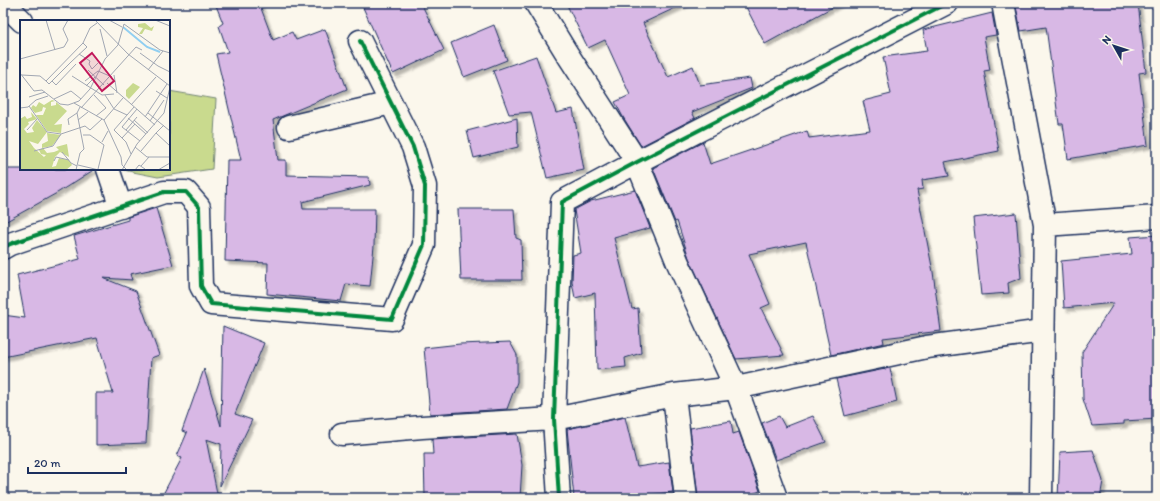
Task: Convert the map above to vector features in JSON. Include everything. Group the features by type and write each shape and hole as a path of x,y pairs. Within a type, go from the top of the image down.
{"street":[{"path":"4,3 21,20"},
{"path":"536,3 637,162 678,263 736,388 776,498"},
{"path":"559,498 554,420 562,202 946,3"},
{"path":"1003,3 1045,225 1041,498"},
{"path":"3,248 10,244 164,192 186,192 199,207 201,286 211,304 392,319 424,244 425,186 412,146 360,41"},
{"path":"289,127 391,104"},
{"path":"108,170 121,207"},
{"path":"1045,225 1157,217"},
{"path":"342,434 422,427 554,420 674,395 736,388 927,347 1044,331"},
{"path":"674,395 686,498"}],"green space":[{"path":"170,91 216,99 212,169 158,177 123,170 170,170"}],"building":[{"path":"215,3 259,3 273,40 292,32 296,40 325,29 347,89 273,120 278,160 286,160 286,175 369,177 370,185 302,202 303,209 375,209 374,246 370,286 346,284 341,301 267,294 268,263 225,261 227,160 241,160 216,54 228,52 219,26 223,23"},
{"path":"361,3 421,3 444,50 393,74"},
{"path":"566,3 686,3 643,23 668,77 693,66 700,85 750,78 752,88 692,112 695,118 641,146 615,102 630,95 605,40 588,48"},
{"path":"744,3 840,3 765,44"},
{"path":"1032,3 1138,3 1146,72 1139,73 1148,145 1068,159 1063,124 1059,124 1046,27 1021,31 1016,7"},
{"path":"992,13 996,35 984,37 990,70 984,71 999,151 945,162 949,176 922,180 923,189 917,190 933,272 941,331 883,338 884,343 831,355 806,242 749,254 770,304 761,308 784,355 736,359 689,258 677,221 675,222 653,168 703,142 710,164 807,131 809,138 870,130 863,101 891,94 883,57 927,51 923,30"},
{"path":"494,25 507,60 464,77 451,43"},
{"path":"536,56 556,113 573,109 584,170 547,178 531,112 509,114 493,71"},
{"path":"517,118 518,147 474,158 467,131"},
{"path":"3,169 93,170 57,193 3,223"},
{"path":"635,190 650,228 614,238 632,309 638,308 641,353 625,358 626,367 597,370 595,293 575,298 572,282 573,255 581,253 574,210 591,201"},
{"path":"156,208 173,265 130,274 132,280 103,278 136,291 159,355 151,358 146,443 96,445 96,393 113,393 97,338 3,357 3,315 25,318 17,275 80,259 74,236 128,220 128,217"},
{"path":"458,209 514,209 516,238 521,240 522,280 461,280"},
{"path":"1016,213 1021,278 1008,283 1009,293 981,295 973,218"},
{"path":"1157,235 1157,419 1124,421 1124,424 1092,426 1083,399 1082,352 1114,303 1064,308 1061,261 1132,254 1130,237"},
{"path":"223,326 264,343 235,414 252,420 220,486 221,444 206,439 218,498 161,498 182,458 177,456 187,433 182,431 204,369 221,426"},
{"path":"510,342 517,355 517,382 507,409 430,414 424,348 460,344"},
{"path":"890,368 897,402 845,416 836,379"},
{"path":"779,416 785,427 813,416 826,442 776,460 762,423"},
{"path":"625,417 637,467 669,462 673,492 625,498 574,498 567,429"},
{"path":"731,421 733,434 739,432 760,491 742,498 698,498 690,428"},
{"path":"517,434 522,465 520,498 425,498 424,454 433,454 432,439"},
{"path":"1093,450 1103,481 1100,498 1058,498 1060,452"}],"cycle path":[{"path":"559,498 554,419 562,202 947,3"},
{"path":"3,248 10,244 164,192 186,192 199,207 201,286 211,304 392,319 424,245 425,186 413,147 360,41"}]}
